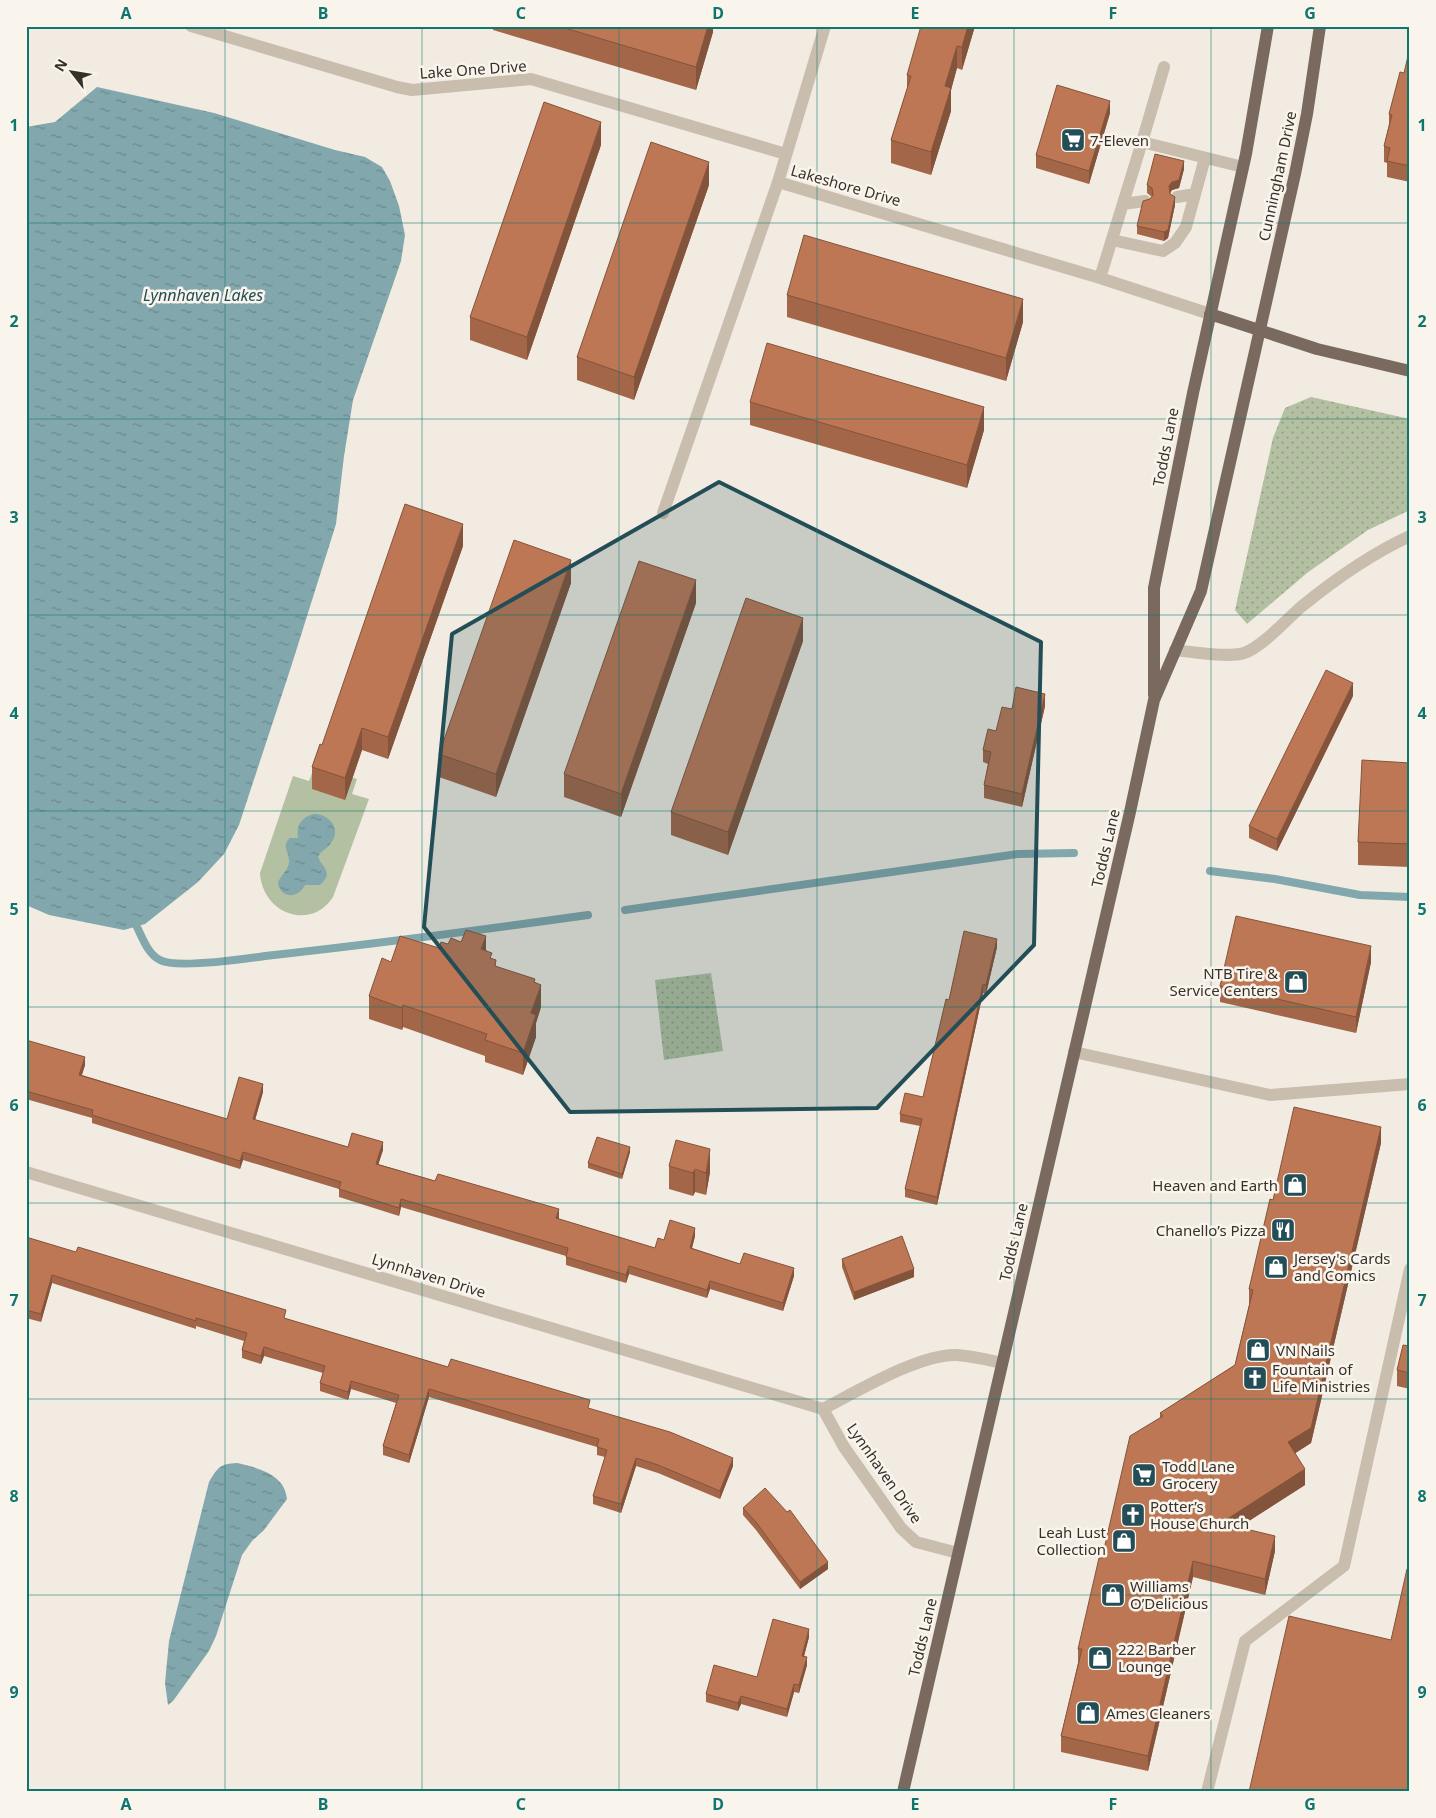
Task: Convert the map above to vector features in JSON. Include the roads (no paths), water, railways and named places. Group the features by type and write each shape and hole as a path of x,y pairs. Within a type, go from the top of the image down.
{"main road":[{"path":"1268,26 1243,168 1210,314 1318,349 1410,371"},
{"name":"Cunningham Drive","path":"1260,331 1307,114 1320,26"},
{"name":"Todds Lane","path":"1154,700 1154,588 1210,314"},
{"name":"Todds Lane","path":"903,1792 1154,700 1201,591 1260,331"}],"street":[{"name":"Lake One Drive","path":"191,26 412,90 531,79 786,154"},
{"path":"778,182 825,26"},
{"path":"1100,278 1164,67"},
{"path":"1142,142 1243,168"},
{"path":"1112,240 1163,251 1175,243 1186,227 1205,158"},
{"name":"Lakeshore Drive","path":"663,513 778,182 1100,278 1210,314"},
{"path":"1177,197 1195,194"},
{"path":"1123,204 1146,201"},
{"path":"1175,650 1230,655 1243,654 1255,648 1300,608 1347,572 1410,536"},
{"path":"1074,1052 1270,1095 1410,1084"},
{"name":"Lynnhaven Drive","path":"26,1172 823,1409 850,1456 901,1528 916,1542 958,1553"},
{"path":"1208,1792 1245,1640 1344,1566 1410,1269"},
{"path":"823,1409 918,1362 938,1356 957,1355 1002,1363"}],"water":[{"name":"Lynnhaven Lakes","path":"97,87 214,113 335,150 365,157 382,167 390,181 399,206 405,235 401,261 353,400 336,524 239,825 224,854 198,882 145,924 124,930 49,915 26,905 26,127 55,122"},
{"path":"313,814 319,814 329,819 334,827 334,838 318,857 326,871 326,877 320,885 305,885 302,890 294,895 286,894 282,892 278,883 289,864 286,849 287,841 290,838 298,838 300,823"},
{"path":"237,1463 262,1470 276,1478 285,1490 287,1499 242,1555 216,1636 209,1651 173,1701 168,1705 165,1683 169,1641 209,1482 220,1467"}],"waterway":[{"path":"625,910 1018,854 1074,853"},
{"path":"1210,871 1275,879 1360,895 1410,897"},
{"path":"137,927 149,950 156,957 168,963 180,964 227,961 386,942 588,915"}],"place":[{"name":"7-Eleven","path":"1073,140"},
{"name":"NTB Tire & Service Centers","path":"1296,982"},
{"name":"Heaven and Earth","path":"1295,1185"},
{"name":"Chanello’s Pizza","path":"1283,1230"},
{"name":"Jersey's Cards and Comics","path":"1276,1267"},
{"name":"VN Nails","path":"1258,1350"},
{"name":"Fountain of Life Ministries","path":"1255,1378"},
{"name":"Todd Lane Grocery","path":"1144,1475"},
{"name":"Potter’s House Church","path":"1133,1515"},
{"name":"Leah Lust Collection","path":"1124,1541"},
{"name":"Williams O’Delicious","path":"1113,1595"},
{"name":"222 Barber Lounge","path":"1100,1658"},
{"name":"Ames Cleaners","path":"1088,1713"}]}
